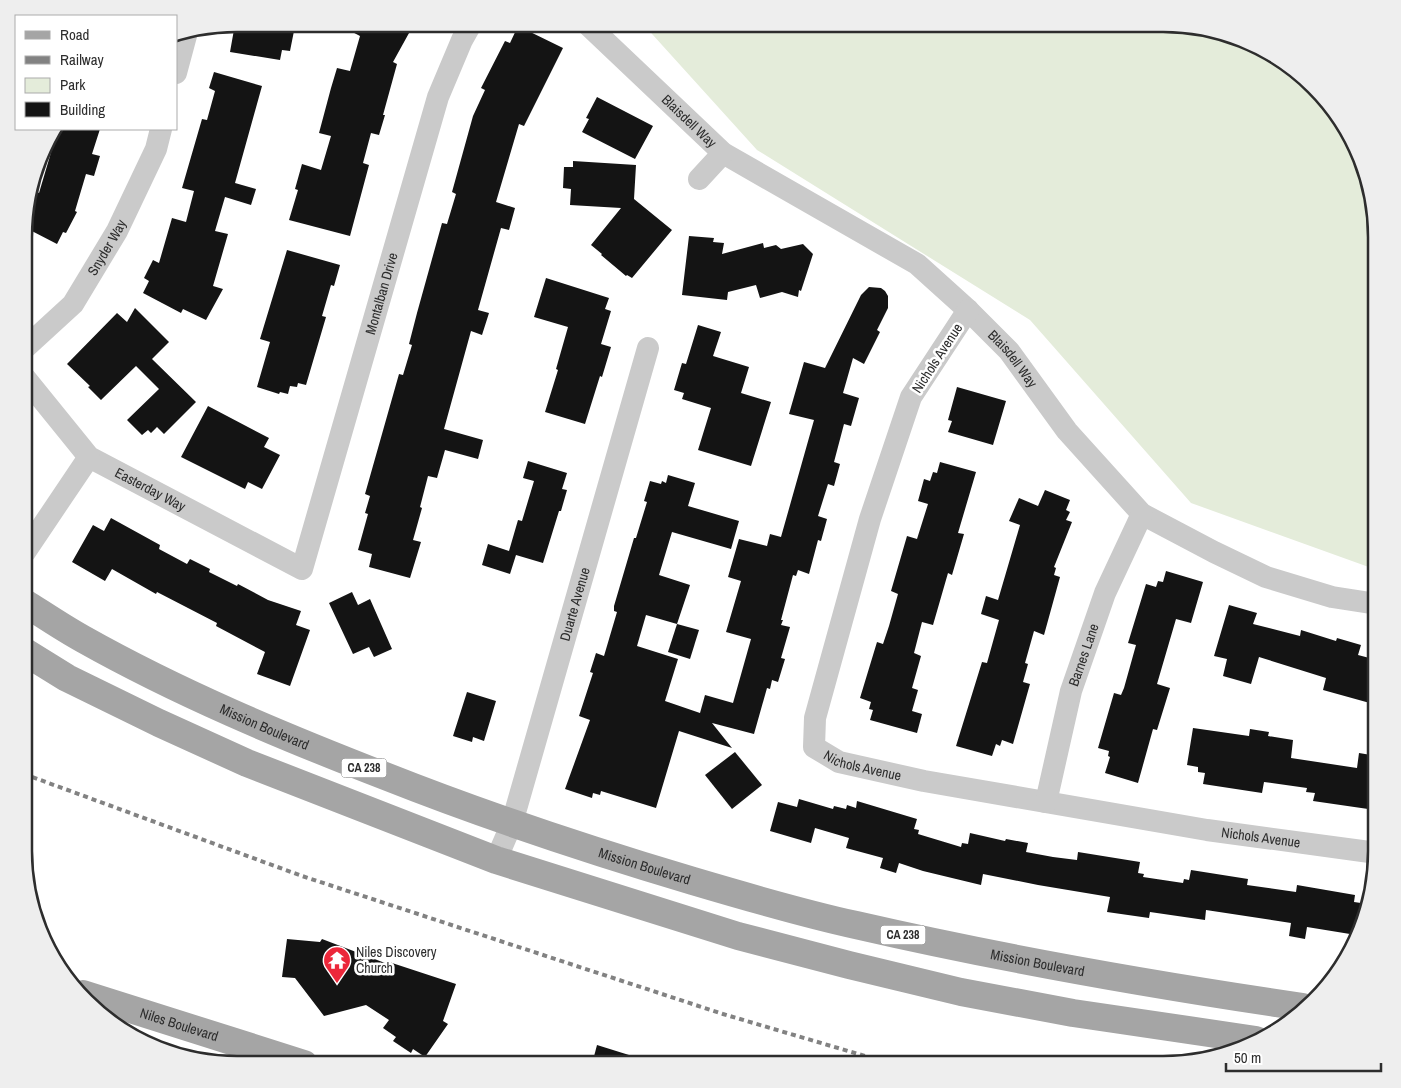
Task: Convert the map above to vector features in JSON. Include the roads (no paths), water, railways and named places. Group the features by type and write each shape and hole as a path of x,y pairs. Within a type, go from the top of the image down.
{"main road":[{"name":"Mission Boulevard","path":"32,607 82,638 161,680 252,722 409,786 626,861 741,895 853,924 1072,970 1297,1006"},
{"path":"32,656 75,682 238,759 496,860 738,936 858,968 961,992 1073,1013 1245,1038"},
{"name":"Niles Boulevard","path":"93,997 279,1056"}],"street":[{"name":"Montalban Drive","path":"302,569 438,97 466,32"},
{"name":"Blaisdell Way","path":"596,32 723,153 916,264 968,310 1009,351 1067,431 1142,514 1266,577 1332,597 1368,603"},
{"path":"178,66 186,39"},
{"name":"Snyder Way","path":"32,342 73,304 117,231 156,149 161,130"},
{"path":"700,179 723,153"},
{"name":"Nichols Avenue","path":"968,310 911,398 870,519 815,718 814,748 839,762 924,781 1207,830 1368,852"},
{"name":"Duarte Avenue","path":"496,860 512,823 648,348"},
{"name":"Easterday Way","path":"32,387 88,457 302,569"},
{"path":"32,541 88,457"},
{"name":"Barnes Lane","path":"1046,802 1072,691 1105,593 1142,514"}],"railway":[{"path":"32,777 302,876 723,1014 865,1056"}],"place":[{"name":"Niles Discovery Church","path":"337,984"}]}
